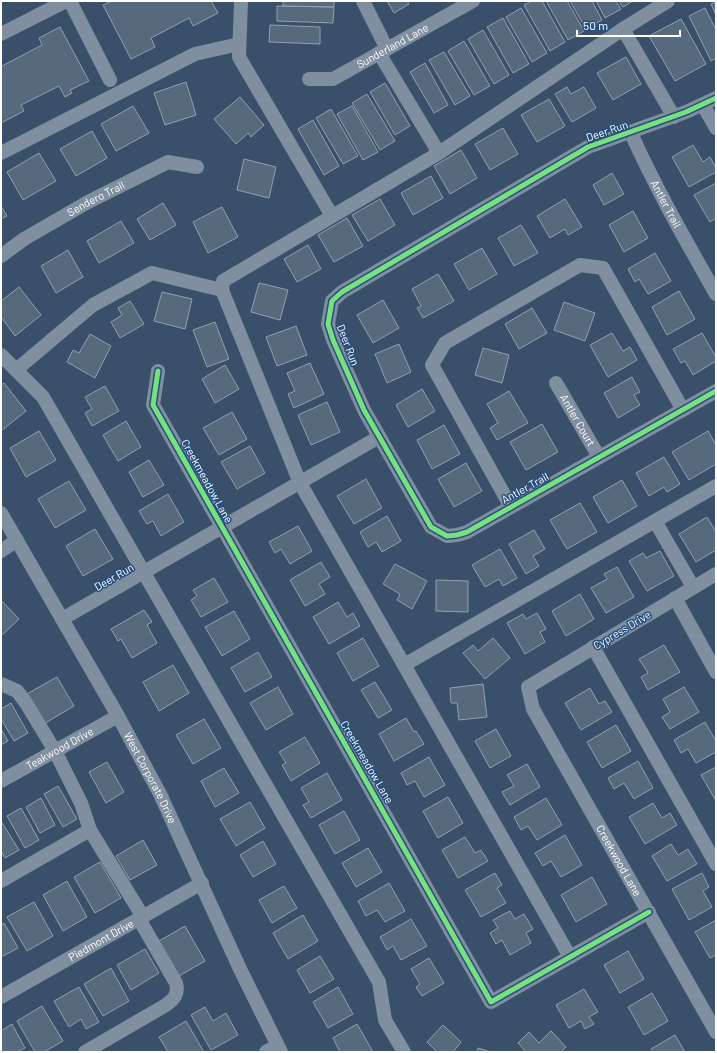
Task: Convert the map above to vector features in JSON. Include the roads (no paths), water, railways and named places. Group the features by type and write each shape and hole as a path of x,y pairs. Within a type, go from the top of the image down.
{"street":[{"path":"1,34 66,1"},
{"path":"70,1 110,80"},
{"path":"241,1 239,57 332,216"},
{"path":"363,1 383,51 439,153"},
{"name":"Sunderland Lane","path":"309,79 333,79 472,1"},
{"path":"570,957 300,483 222,290 223,281 439,153 623,29 668,1"},
{"path":"623,29 674,117"},
{"path":"1,152 196,54 239,44"},
{"name":"Deer Run","path":"62,619 378,437 364,410 333,340 328,324 332,301 342,292 588,147 674,117 716,98"},
{"path":"703,105 716,128"},
{"name":"Antler Trail","path":"631,133 658,190 716,294"},
{"name":"Sendero Trail","path":"1,256 24,239 88,202 168,162 197,167"},
{"path":"511,507 432,365 445,343 580,265 603,268 683,410"},
{"path":"16,370 93,305 152,273 222,290"},
{"path":"1,355 43,397 145,572 379,982 385,1020 404,1052"},
{"name":"Creekmeadow Lane","path":"158,371 153,405 491,1002 649,912"},
{"name":"Antler Court","path":"556,384 599,457"},
{"name":"Antler Trail","path":"378,437 431,527 447,536 462,534 716,391"},
{"path":"404,665 716,486"},
{"name":"West Corporate Drive","path":"1,512 118,716 160,794 202,883 275,1050"},
{"path":"655,522 693,587"},
{"path":"1,551 17,540"},
{"name":"Cypress Drive","path":"528,687 716,574"},
{"path":"675,598 716,672"},
{"path":"593,647 716,864"},
{"path":"1,684 17,691 55,751 81,803 90,830 176,982 176,996 166,1006 85,1052"},
{"name":"Creekwood Lane","path":"528,687 533,709 716,1032"},
{"name":"Teakwood Drive","path":"1,781 118,716"},
{"path":"1,881 90,830"},
{"name":"Piedmont Drive","path":"1,997 202,883"}]}
